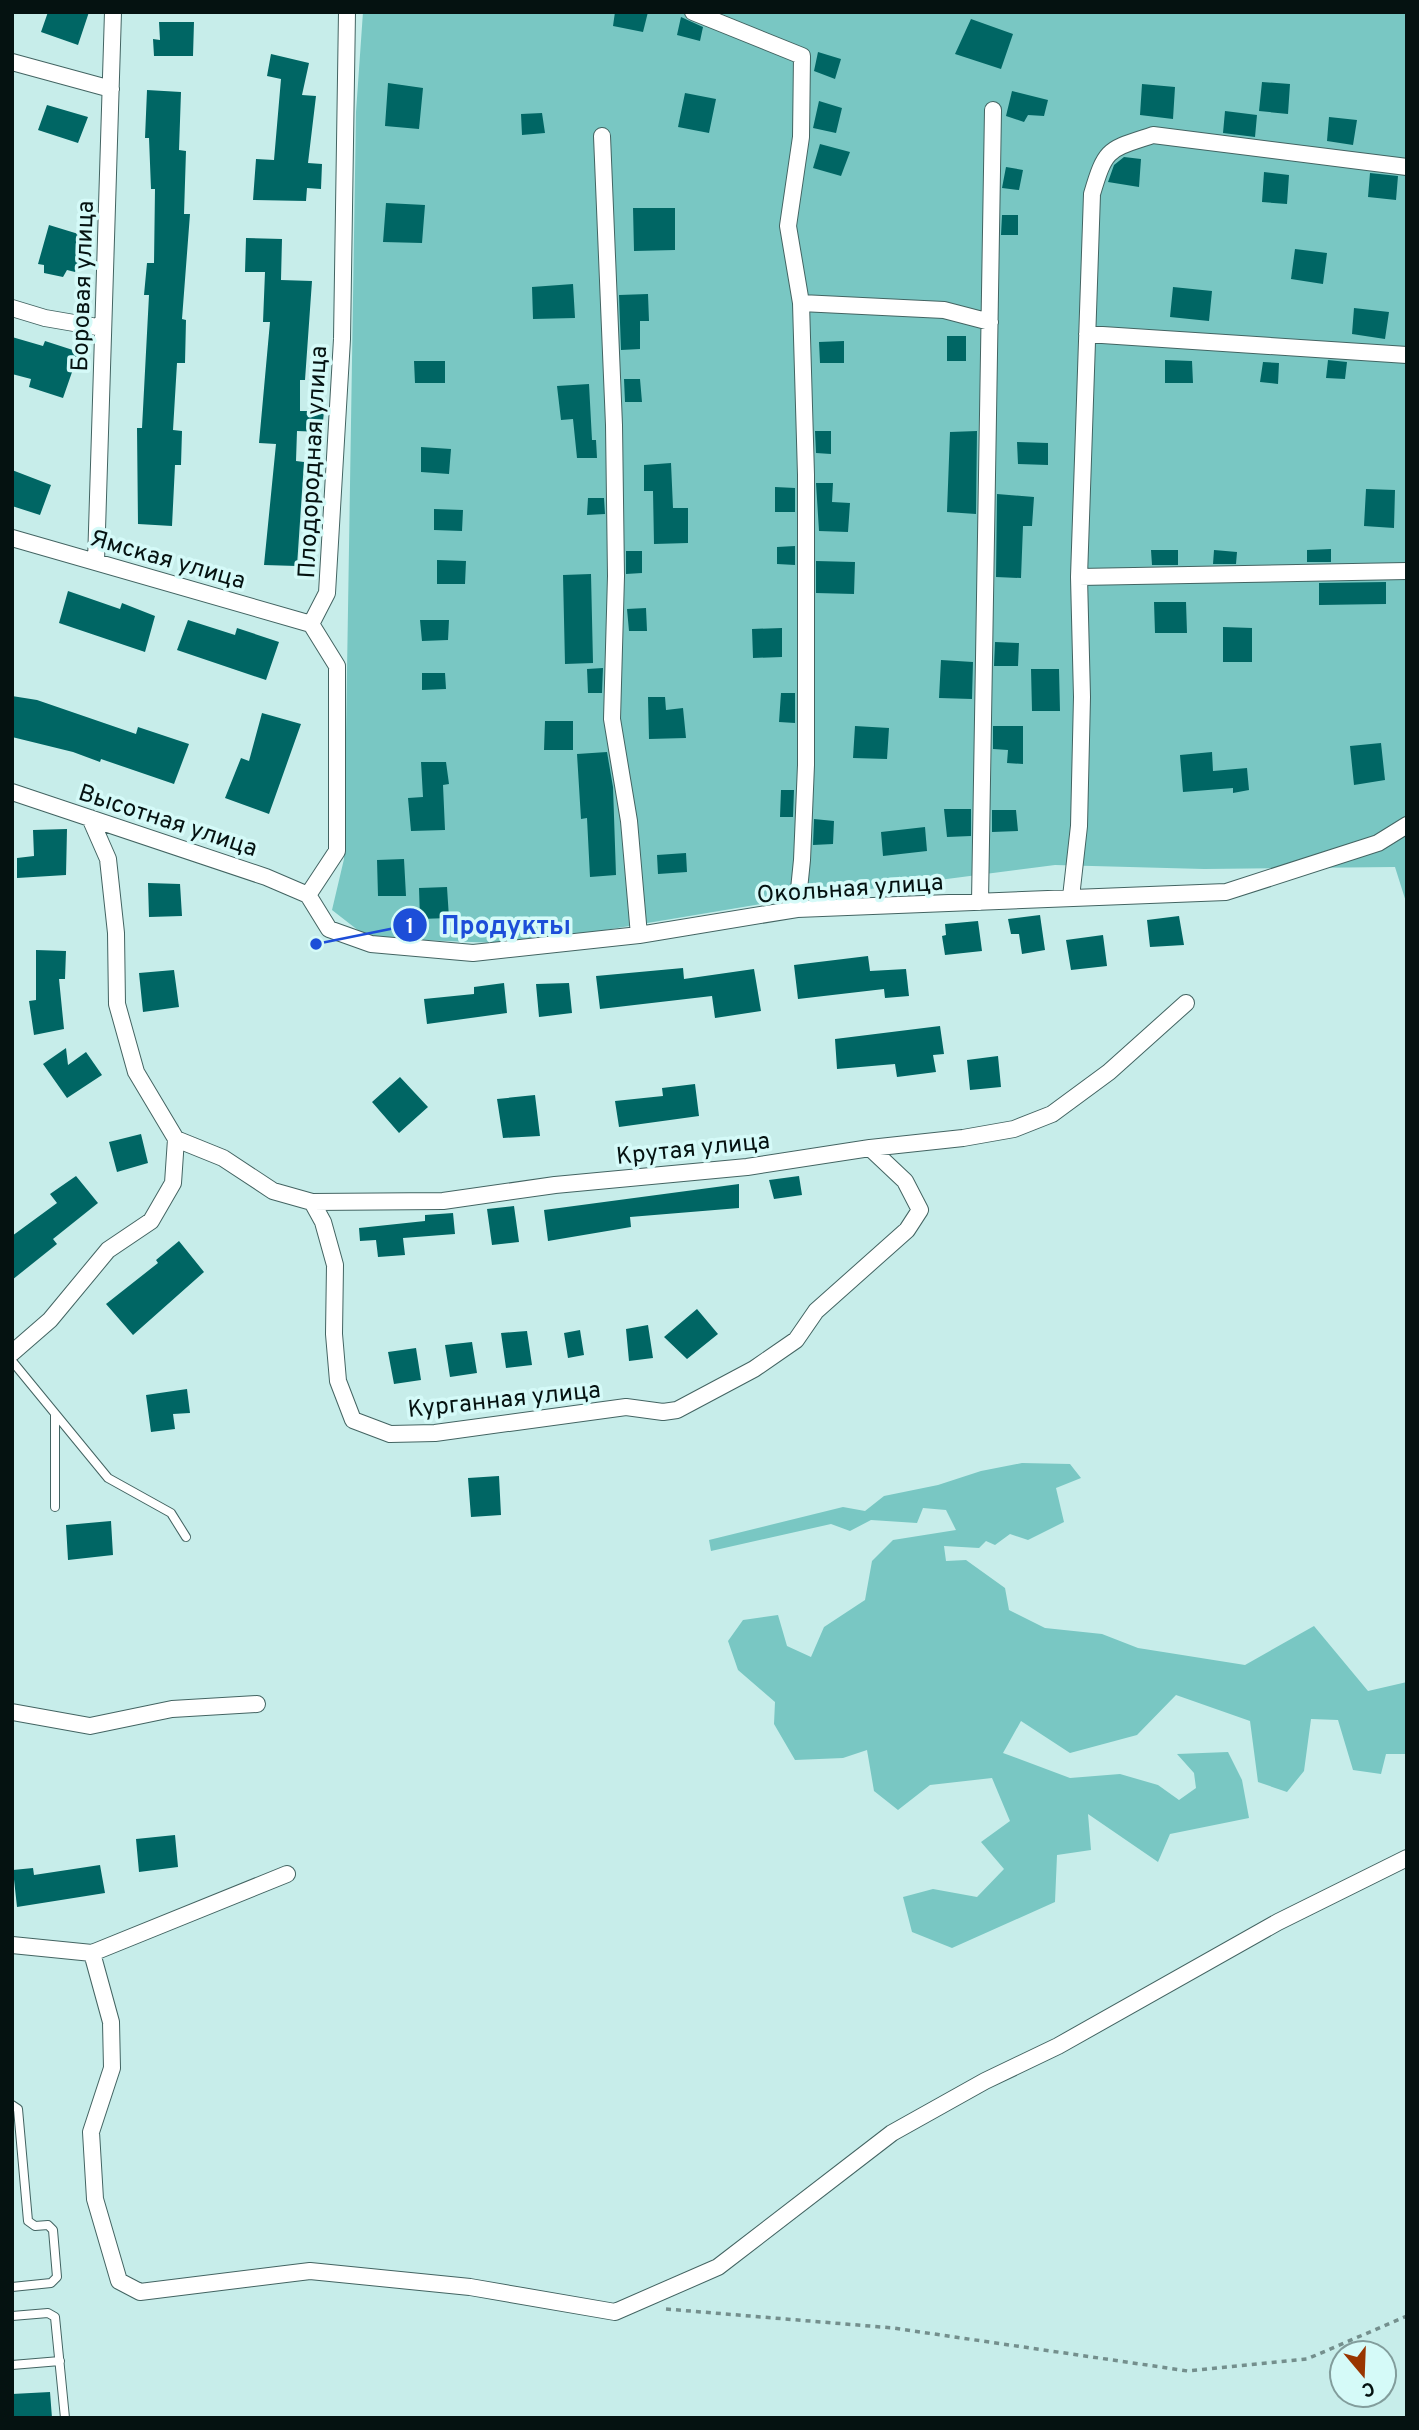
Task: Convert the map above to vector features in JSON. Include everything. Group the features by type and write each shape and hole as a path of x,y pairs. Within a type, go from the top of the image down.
{"street":[{"name":"Боровая улица","path":"96,562 113,12"},
{"name":"Плодородная улица","path":"310,624 327,593 342,339 348,12"},
{"path":"693,12 802,56 801,137 788,226 802,303 806,765 797,909"},
{"path":"12,62 111,89"},
{"path":"980,902 993,110"},
{"path":"1071,897 1079,826 1082,697 1079,577 1092,194 1102,158 1115,148 1153,135 1407,167"},
{"path":"601,136 614,425 616,576 612,719 629,821 639,935"},
{"path":"802,303 944,310 990,323"},
{"path":"12,308 46,318 103,328"},
{"path":"1087,334 1407,355"},
{"name":"Ямская улица","path":"12,538 310,624"},
{"path":"1079,577 1407,571"},
{"path":"308,895 337,852 337,666 310,624"},
{"name":"Высотная улица","path":"12,792 267,877 308,895"},
{"path":"12,1353 50,1320 108,1250 151,1222 173,1183 176,1139 136,1072 117,1004 116,933 108,859 90,818"},
{"name":"Окольная улица","path":"308,895 330,929 371,944 473,953 639,935 797,909 1226,892 1378,843 1407,825"},
{"name":"Крутая улица","path":"176,1139 223,1158 273,1191 313,1202 443,1201 555,1185 747,1167 1002,1131 1052,1114 1108,1072 1186,1003"},
{"name":"Курганная улица","path":"313,1202 323,1222 335,1265 334,1334 338,1381 353,1420 390,1433 435,1433 626,1407 663,1412 677,1410 754,1369 796,1340 816,1311 908,1230 920,1210 905,1181 870,1148"},
{"path":"12,1712 90,1726 172,1709 257,1704"},
{"path":"92,1952 111,2022 113,2068 91,2132 95,2199 119,2281 140,2292 310,2271 470,2287 615,2312 718,2267 892,2133 985,2081 1058,2046 1278,1922 1407,1858"},
{"path":"12,1945 92,1952 287,1874"}],"lane":[{"path":"12,1361 108,1478 171,1513 186,1537"},
{"path":"55,1414 55,1507"},
{"path":"12,2105 18,2109 28,2221 35,2226 48,2225 53,2230 57,2277 51,2283 12,2287"},
{"path":"12,2316 48,2313 55,2317 65,2418"},
{"path":"12,2365 60,2361"}],"path":[{"path":"631,2306 893,2328 1188,2371 1307,2359 1407,2316"}],"shaded area":[{"path":"363,12 1407,12 1407,905 1395,867 1204,869 1055,865 785,900 522,944 368,938 332,910 344,859 356,112"},
{"path":"1022,1463 1070,1464 1081,1478 1056,1488 1064,1522 1028,1540 1010,1534 995,1545 986,1541 979,1548 944,1546 946,1561 966,1560 1005,1588 1009,1610 1045,1628 1102,1634 1138,1648 1245,1665 1314,1626 1368,1691 1407,1682 1407,1754 1386,1754 1381,1774 1353,1770 1338,1720 1311,1719 1304,1771 1287,1792 1258,1782 1250,1721 1176,1695 1137,1735 1070,1753 1021,1721 1003,1753 1070,1778 1120,1774 1158,1785 1179,1800 1196,1788 1194,1773 1177,1754 1228,1752 1242,1780 1249,1818 1170,1834 1158,1862 1088,1814 1091,1850 1057,1855 1055,1902 952,1948 912,1932 903,1897 933,1889 977,1897 1004,1869 981,1842 1010,1821 992,1778 930,1785 898,1810 874,1791 867,1750 843,1758 795,1760 774,1724 775,1702 738,1670 728,1641 743,1620 778,1615 787,1646 811,1657 824,1627 865,1600 872,1561 893,1540 956,1530 946,1510 923,1508 917,1523 871,1520 850,1531 831,1524 711,1551 709,1540 843,1507 865,1511 884,1496"}],"building":[{"path":"48,12 89,12 78,45 41,32"},
{"path":"615,12 648,12 643,32 613,26"},
{"path":"681,17 703,27 700,41 677,35"},
{"path":"971,19 1013,34 1001,69 955,54"},
{"path":"159,22 194,22 193,56 154,56 153,39 160,40"},
{"path":"818,52 841,59 835,79 814,71"},
{"path":"271,54 309,63 302,95 316,96 308,163 322,164 321,189 307,188 306,201 253,200 256,159 274,160 281,79 267,76"},
{"path":"1262,82 1290,84 1288,114 1259,111"},
{"path":"388,83 423,88 419,129 385,126"},
{"path":"1142,84 1175,87 1173,119 1140,115"},
{"path":"147,90 181,92 179,150 186,151 184,214 190,214 182,319 186,320 185,363 177,363 173,430 182,431 181,465 175,465 172,526 138,524 137,428 142,428 149,295 144,295 147,263 154,263 155,189 151,189 149,138 145,138"},
{"path":"1012,91 1048,100 1044,116 1028,115 1024,122 1006,116"},
{"path":"685,93 716,99 709,133 678,127"},
{"path":"819,101 842,108 836,133 813,128"},
{"path":"47,105 88,117 78,143 38,130"},
{"path":"1225,111 1257,115 1255,137 1223,133"},
{"path":"542,113 545,133 522,135 521,114"},
{"path":"1329,117 1357,120 1353,145 1327,141"},
{"path":"820,144 850,152 841,176 813,168"},
{"path":"1124,157 1141,159 1139,187 1108,182 1114,165"},
{"path":"1006,167 1023,170 1019,190 1002,188"},
{"path":"1264,172 1289,175 1287,204 1262,202"},
{"path":"1370,173 1398,176 1396,200 1368,197"},
{"path":"386,203 425,205 422,243 383,242"},
{"path":"633,208 675,208 675,250 634,251"},
{"path":"1002,215 1018,215 1018,235 1001,235"},
{"path":"49,225 85,236 75,272 67,270 63,277 44,273 44,265 38,264"},
{"path":"246,238 282,239 281,280 312,281 305,380 300,380 300,411 324,411 322,432 297,431 296,461 304,462 297,566 264,565 276,444 259,443 270,322 263,322 265,272 245,272"},
{"path":"1295,249 1327,253 1323,284 1291,279"},
{"path":"573,284 575,318 533,319 532,287"},
{"path":"1173,287 1212,291 1209,321 1170,317"},
{"path":"648,294 649,321 640,321 640,349 621,350 619,295"},
{"path":"1354,308 1389,312 1385,339 1352,334"},
{"path":"947,336 966,336 966,361 947,361"},
{"path":"12,337 43,346 45,341 79,352 63,398 29,387 31,379 12,374"},
{"path":"844,341 844,363 820,363 819,342"},
{"path":"1165,360 1192,361 1193,383 1165,383"},
{"path":"1328,360 1347,362 1345,379 1326,378"},
{"path":"414,361 445,361 445,383 415,383"},
{"path":"1263,362 1279,363 1278,384 1260,382"},
{"path":"624,379 640,379 642,402 625,402"},
{"path":"589,384 592,440 596,440 597,458 577,458 573,419 561,420 557,386"},
{"path":"815,431 831,431 831,454 816,453"},
{"path":"977,431 976,514 947,512 950,432"},
{"path":"1017,442 1048,443 1048,465 1018,464"},
{"path":"421,447 451,449 449,474 421,472"},
{"path":"671,463 673,508 688,508 688,543 654,544 653,491 644,491 644,465"},
{"path":"12,470 51,485 40,515 12,506"},
{"path":"816,483 833,483 832,502 850,503 848,532 819,531"},
{"path":"775,487 795,488 795,512 775,512"},
{"path":"1366,489 1395,490 1394,528 1364,526"},
{"path":"997,494 1034,497 1032,526 1023,526 1021,578 996,577"},
{"path":"588,498 604,498 605,514 587,515"},
{"path":"434,509 463,510 462,531 434,530"},
{"path":"795,546 795,565 777,564 777,547"},
{"path":"1331,549 1331,562 1307,562 1307,550"},
{"path":"1151,550 1178,550 1178,565 1152,565"},
{"path":"1214,550 1237,552 1236,564 1213,564"},
{"path":"626,551 642,551 642,573 626,574"},
{"path":"437,560 466,561 465,584 437,584"},
{"path":"816,561 855,562 854,594 816,593"},
{"path":"591,574 593,663 565,664 563,575"},
{"path":"1386,582 1386,604 1319,605 1319,583"},
{"path":"68,591 120,609 122,603 155,616 145,652 59,623"},
{"path":"1154,602 1186,602 1187,633 1155,633"},
{"path":"646,608 647,631 629,631 627,609"},
{"path":"188,620 235,635 237,628 279,642 266,680 177,650"},
{"path":"420,620 449,620 448,640 422,641"},
{"path":"1223,627 1252,628 1252,662 1223,662"},
{"path":"782,628 782,657 753,658 752,629"},
{"path":"995,642 1019,643 1018,666 994,666"},
{"path":"941,660 973,662 972,699 939,698"},
{"path":"603,668 602,693 588,693 587,669"},
{"path":"1031,669 1059,669 1060,711 1032,711"},
{"path":"422,673 445,673 446,689 422,690"},
{"path":"781,693 795,693 795,723 779,722"},
{"path":"12,696 37,700 136,734 138,727 189,744 174,784 101,759 100,762 73,752 12,737"},
{"path":"648,697 665,697 666,710 683,708 686,738 649,739"},
{"path":"262,713 301,724 269,814 225,798 241,758 249,761"},
{"path":"545,721 573,721 573,750 544,750"},
{"path":"855,726 889,728 887,759 853,758"},
{"path":"993,726 1023,726 1023,764 1007,763 1008,750 993,749"},
{"path":"1381,743 1385,780 1354,785 1350,746"},
{"path":"607,752 613,787 616,875 590,877 587,818 581,819 577,754"},
{"path":"1212,752 1213,771 1247,768 1249,790 1233,793 1233,788 1183,792 1180,755"},
{"path":"421,762 446,762 449,784 443,785 445,830 411,831 408,798 423,797"},
{"path":"781,790 794,790 793,817 780,817"},
{"path":"944,809 971,809 971,836 947,837"},
{"path":"992,810 1016,810 1018,831 992,832"},
{"path":"814,819 834,821 833,844 813,845"},
{"path":"925,827 927,851 883,856 881,832"},
{"path":"67,829 66,875 17,878 17,858 34,856 33,830"},
{"path":"686,853 687,872 658,874 657,855"},
{"path":"404,859 406,896 378,896 377,860"},
{"path":"148,883 180,884 182,916 149,917"},
{"path":"447,887 449,918 420,919 419,888"},
{"path":"1040,915 1045,950 1022,954 1019,934 1011,934 1008,919"},
{"path":"1179,916 1184,945 1150,947 1147,920"},
{"path":"978,921 982,951 945,955 942,936 946,935 945,924"},
{"path":"1103,935 1107,966 1071,970 1066,940"},
{"path":"36,950 66,951 65,979 59,979 64,1029 34,1035 29,1001 36,1000"},
{"path":"868,956 870,971 906,969 909,996 885,998 884,989 798,999 794,965"},
{"path":"683,968 684,979 754,969 761,1011 715,1018 712,996 600,1009 596,976"},
{"path":"174,970 179,1007 143,1012 139,973"},
{"path":"504,983 507,1013 427,1024 424,999 474,994 474,987"},
{"path":"569,983 572,1013 539,1017 536,984"},
{"path":"940,1026 944,1054 933,1055 936,1072 897,1077 895,1064 837,1069 835,1039"},
{"path":"66,1048 68,1065 86,1052 102,1075 67,1098 43,1064"},
{"path":"998,1056 1001,1087 970,1090 967,1060"},
{"path":"400,1077 428,1107 399,1133 372,1102"},
{"path":"695,1084 699,1116 619,1127 615,1101 663,1096 662,1088"},
{"path":"535,1095 540,1136 503,1138 497,1099"},
{"path":"141,1134 148,1163 117,1172 109,1142"},
{"path":"76,1176 98,1203 53,1239 57,1244 12,1280 12,1236 57,1203 50,1194"},
{"path":"799,1176 802,1195 774,1199 769,1180"},
{"path":"739,1184 739,1208 630,1217 631,1227 548,1241 544,1210"},
{"path":"514,1206 519,1242 492,1245 487,1209"},
{"path":"453,1213 455,1234 403,1238 405,1255 378,1257 376,1240 360,1241 359,1228 425,1221 425,1215"},
{"path":"179,1241 204,1272 133,1335 106,1304 158,1263 156,1260"},
{"path":"697,1309 718,1334 687,1359 664,1337"},
{"path":"648,1325 653,1358 629,1361 626,1329"},
{"path":"580,1330 584,1355 568,1358 564,1333"},
{"path":"527,1331 532,1365 506,1368 501,1333"},
{"path":"472,1342 477,1373 450,1377 445,1345"},
{"path":"416,1348 421,1380 394,1384 388,1352"},
{"path":"187,1389 190,1413 173,1414 175,1429 151,1432 146,1395"},
{"path":"499,1476 501,1515 471,1517 468,1478"},
{"path":"111,1521 113,1555 68,1560 66,1525"},
{"path":"175,1835 178,1867 139,1872 136,1839"},
{"path":"100,1865 105,1893 17,1907 13,1870 33,1868 34,1875"},
{"path":"50,2392 52,2418 12,2418 12,2394"}],"place":[{"name":"Продукты","path":"316,944"}]}
